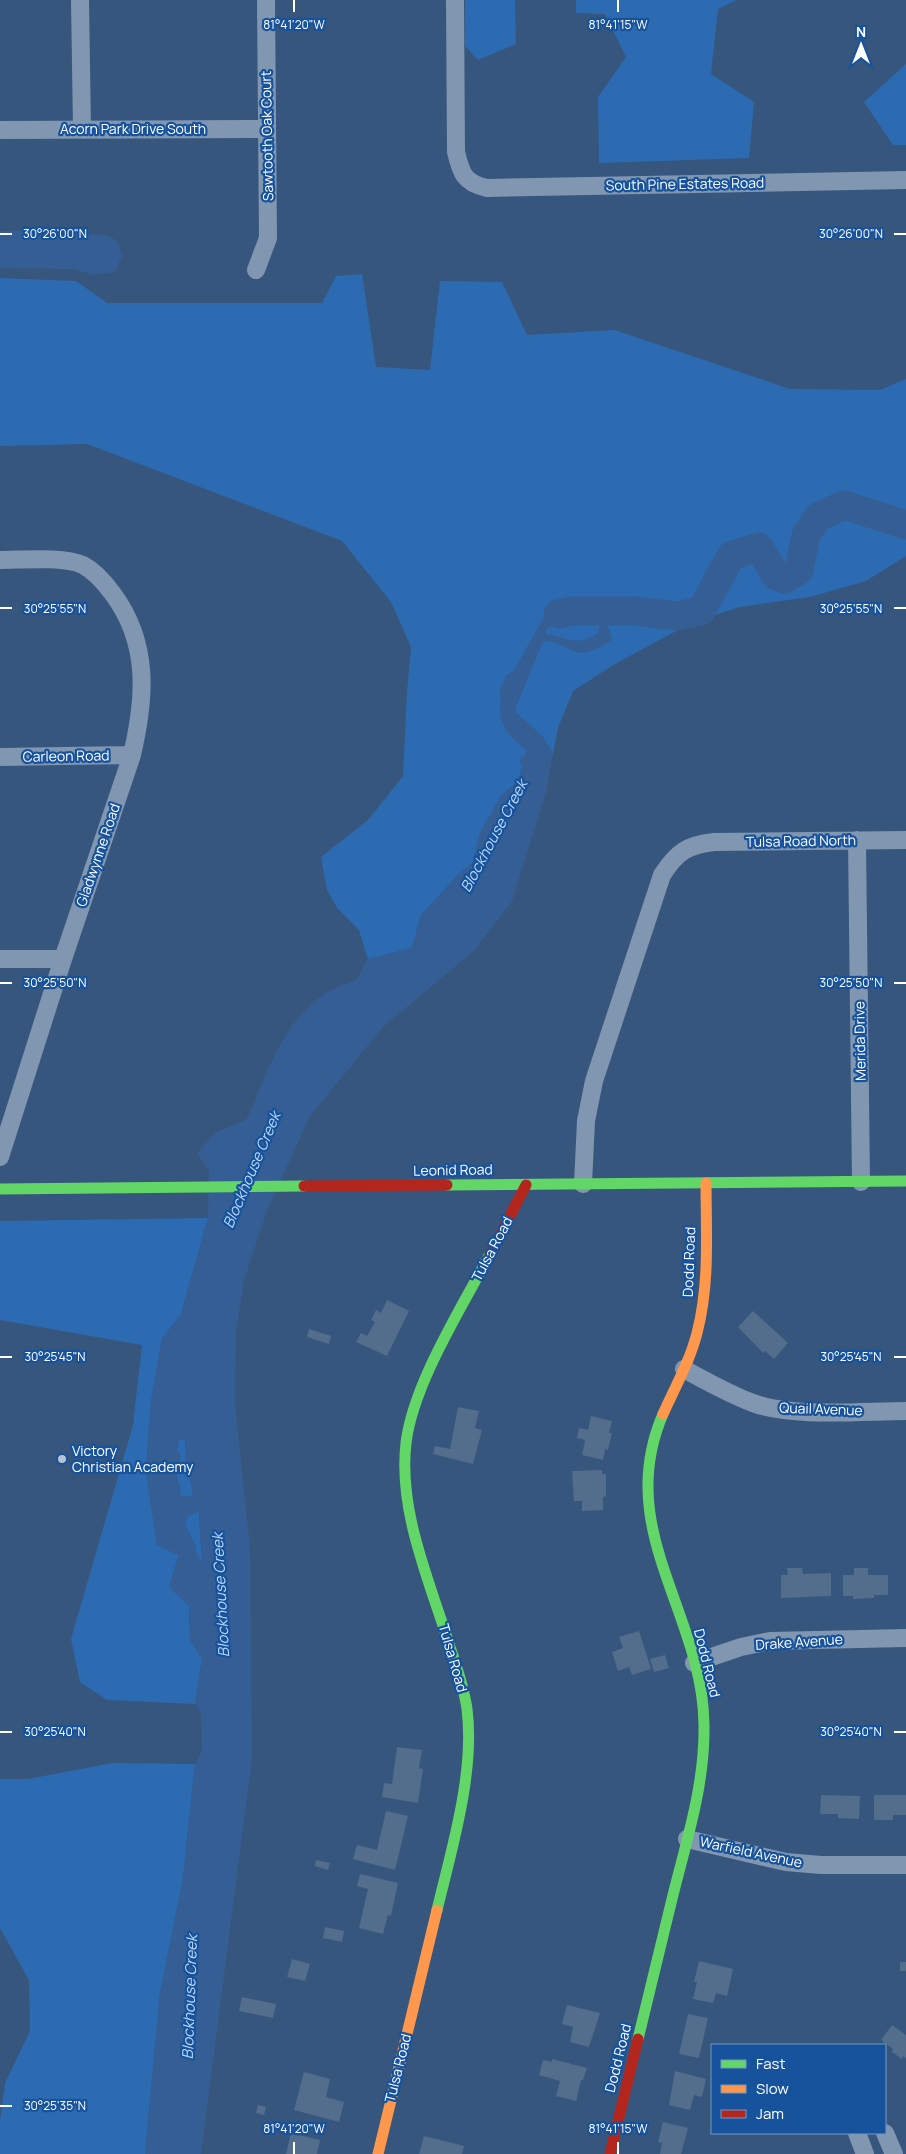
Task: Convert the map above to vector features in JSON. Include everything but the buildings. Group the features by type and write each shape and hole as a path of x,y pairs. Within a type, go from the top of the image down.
{"street":[{"path":"80,0 82,129"},
{"name":"Sawtooth Oak Court","path":"256,270 268,238 266,0"},
{"name":"South Pine Estates Road","path":"455,0 456,152 459,166 466,180 476,186 487,188 906,180"},
{"name":"Acorn Park Drive South","path":"0,130 267,129"},
{"name":"Gladwynne Road","path":"0,560 54,559 83,565 102,579 122,607 136,643 142,666 143,691 140,724 132,755 63,959 0,1157"},
{"name":"Carleon Road","path":"0,757 132,755"},
{"name":"Merida Drive","path":"857,840 861,1182"},
{"name":"Tulsa Road North","path":"583,1184 586,1121 594,1081 662,875 671,861 682,850 696,844 714,842 906,840"},
{"path":"0,960 63,959"},
{"name":"Leonid Road","path":"0,1189 906,1181"},
{"name":"Dodd Road","path":"610,2154 687,1839 701,1774 704,1747 702,1696 694,1663 651,1528 647,1501 647,1473 653,1442 663,1414 684,1369 696,1335 706,1274 706,1183"},
{"name":"Tulsa Road","path":"378,2154 461,1810 468,1741 467,1709 462,1681 410,1516 404,1465 406,1441 411,1416 429,1370 526,1184"},
{"name":"Quail Avenue","path":"684,1369 754,1404 779,1409 801,1412 906,1411"},
{"name":"Drake Avenue","path":"694,1663 741,1647 770,1641 906,1638"},
{"name":"Warfield Avenue","path":"687,1839 786,1862 821,1865 906,1865"},
{"path":"857,2134 865,2154"},
{"path":"885,2134 894,2154"}],"shaded area":[{"path":"465,0 515,0 516,44 478,60 465,46"},
{"path":"576,0 736,0 718,9 711,74 754,102 749,158 599,163 598,97 626,57 605,14 576,13"},
{"path":"906,64 906,145 893,145 864,102"},
{"path":"362,274 376,367 430,370 440,281 502,282 527,335 615,330 790,389 880,390 906,379 906,556 866,581 810,597 740,607 693,622 615,664 573,691 558,728 553,754 542,736 516,713 516,706 543,641 552,641 579,653 610,631 599,617 596,608 543,619 514,671 506,676 500,692 501,716 504,726 514,740 527,750 518,781 502,795 480,833 473,862 457,876 421,915 412,948 368,959 359,930 337,908 327,890 321,857 368,820 403,776 411,647 391,602 342,541 87,444 0,446 0,278 76,281 107,303 322,303 336,276"},
{"path":"570,616 593,618 600,626 598,634 583,641 547,635 545,631 550,625 556,621 563,626 566,618"},
{"path":"208,1218 181,1314 162,1339 151,1401 146,1470 157,1545 179,1555 169,1587 189,1606 190,1640 202,1659 195,1704 107,1700 80,1682 71,1639 133,1425 142,1345 0,1320 0,1221"},
{"path":"179,1439 185,1440 186,1461 194,1497 181,1496 177,1473 181,1457 177,1451"},
{"path":"199,1511 202,1563 197,1556 195,1545 185,1524 187,1517"},
{"path":"112,1763 195,1764 183,1878 160,1993 145,2154 0,2154 0,2121 5,2083 30,2031 29,1980 0,1928 0,1779 28,1779"}],"water":[{"path":"48,230 108,236 117,241 122,256 115,272 93,275 74,269 0,268 0,231"},
{"path":"587,599 602,618 612,640 596,649 582,653 557,643 543,641 516,705 516,713 542,736 553,754 546,793 512,901 475,950 383,1027 310,1116 268,1208 244,1280 236,1331 235,1405 250,1547 252,1758 201,2154 145,2154 160,1993 183,1878 195,1764 202,1751 201,1713 195,1704 202,1659 190,1640 189,1606 169,1587 179,1555 157,1545 146,1471 151,1401 162,1339 181,1314 208,1218 209,1171 197,1153 215,1133 247,1119 269,1067 287,1033 311,1004 333,989 357,979 368,959 412,948 421,915 457,876 473,862 480,833 502,794 518,781 522,766 520,762 521,757 527,755 527,750 514,740 504,726 501,716 500,692 506,676 514,671 543,619 553,611","holes":["570,616 579,617 581,620 593,618 600,626 598,634 578,641 547,635 545,631 556,621 563,626 569,626 566,618","179,1439 185,1440 186,1461 193,1497 181,1496 176,1474 176,1469 181,1459 177,1451","199,1512 202,1562 197,1556 195,1545 185,1524 187,1517"]}],"waterway":[{"name":"Blockhouse Creek","path":"558,614 573,611 635,611 676,616 701,611 731,556 759,547 776,576 785,579 799,570 806,535 818,517 844,505 906,525"}],"traffic: fast":[{"path":"447,1185 906,1181"},
{"path":"0,1189 304,1186"},
{"path":"437,1910 461,1810 468,1758 469,1733 462,1685 425,1572 411,1521 405,1469 406,1443 410,1420 428,1371 490,1254"},
{"path":"638,2039 694,1811 704,1747 700,1684 690,1645 664,1571 654,1534 648,1496 650,1456 663,1414"}],"traffic: slow":[{"path":"663,1414 690,1354 701,1314 706,1277 706,1183"},
{"path":"378,2154 437,1910"}],"traffic: jam":[{"path":"304,1186 447,1185"},
{"path":"490,1254 526,1185"},
{"path":"610,2154 638,2039"}],"place":[{"name":"Victory Christian Academy","path":"62,1459"}]}
